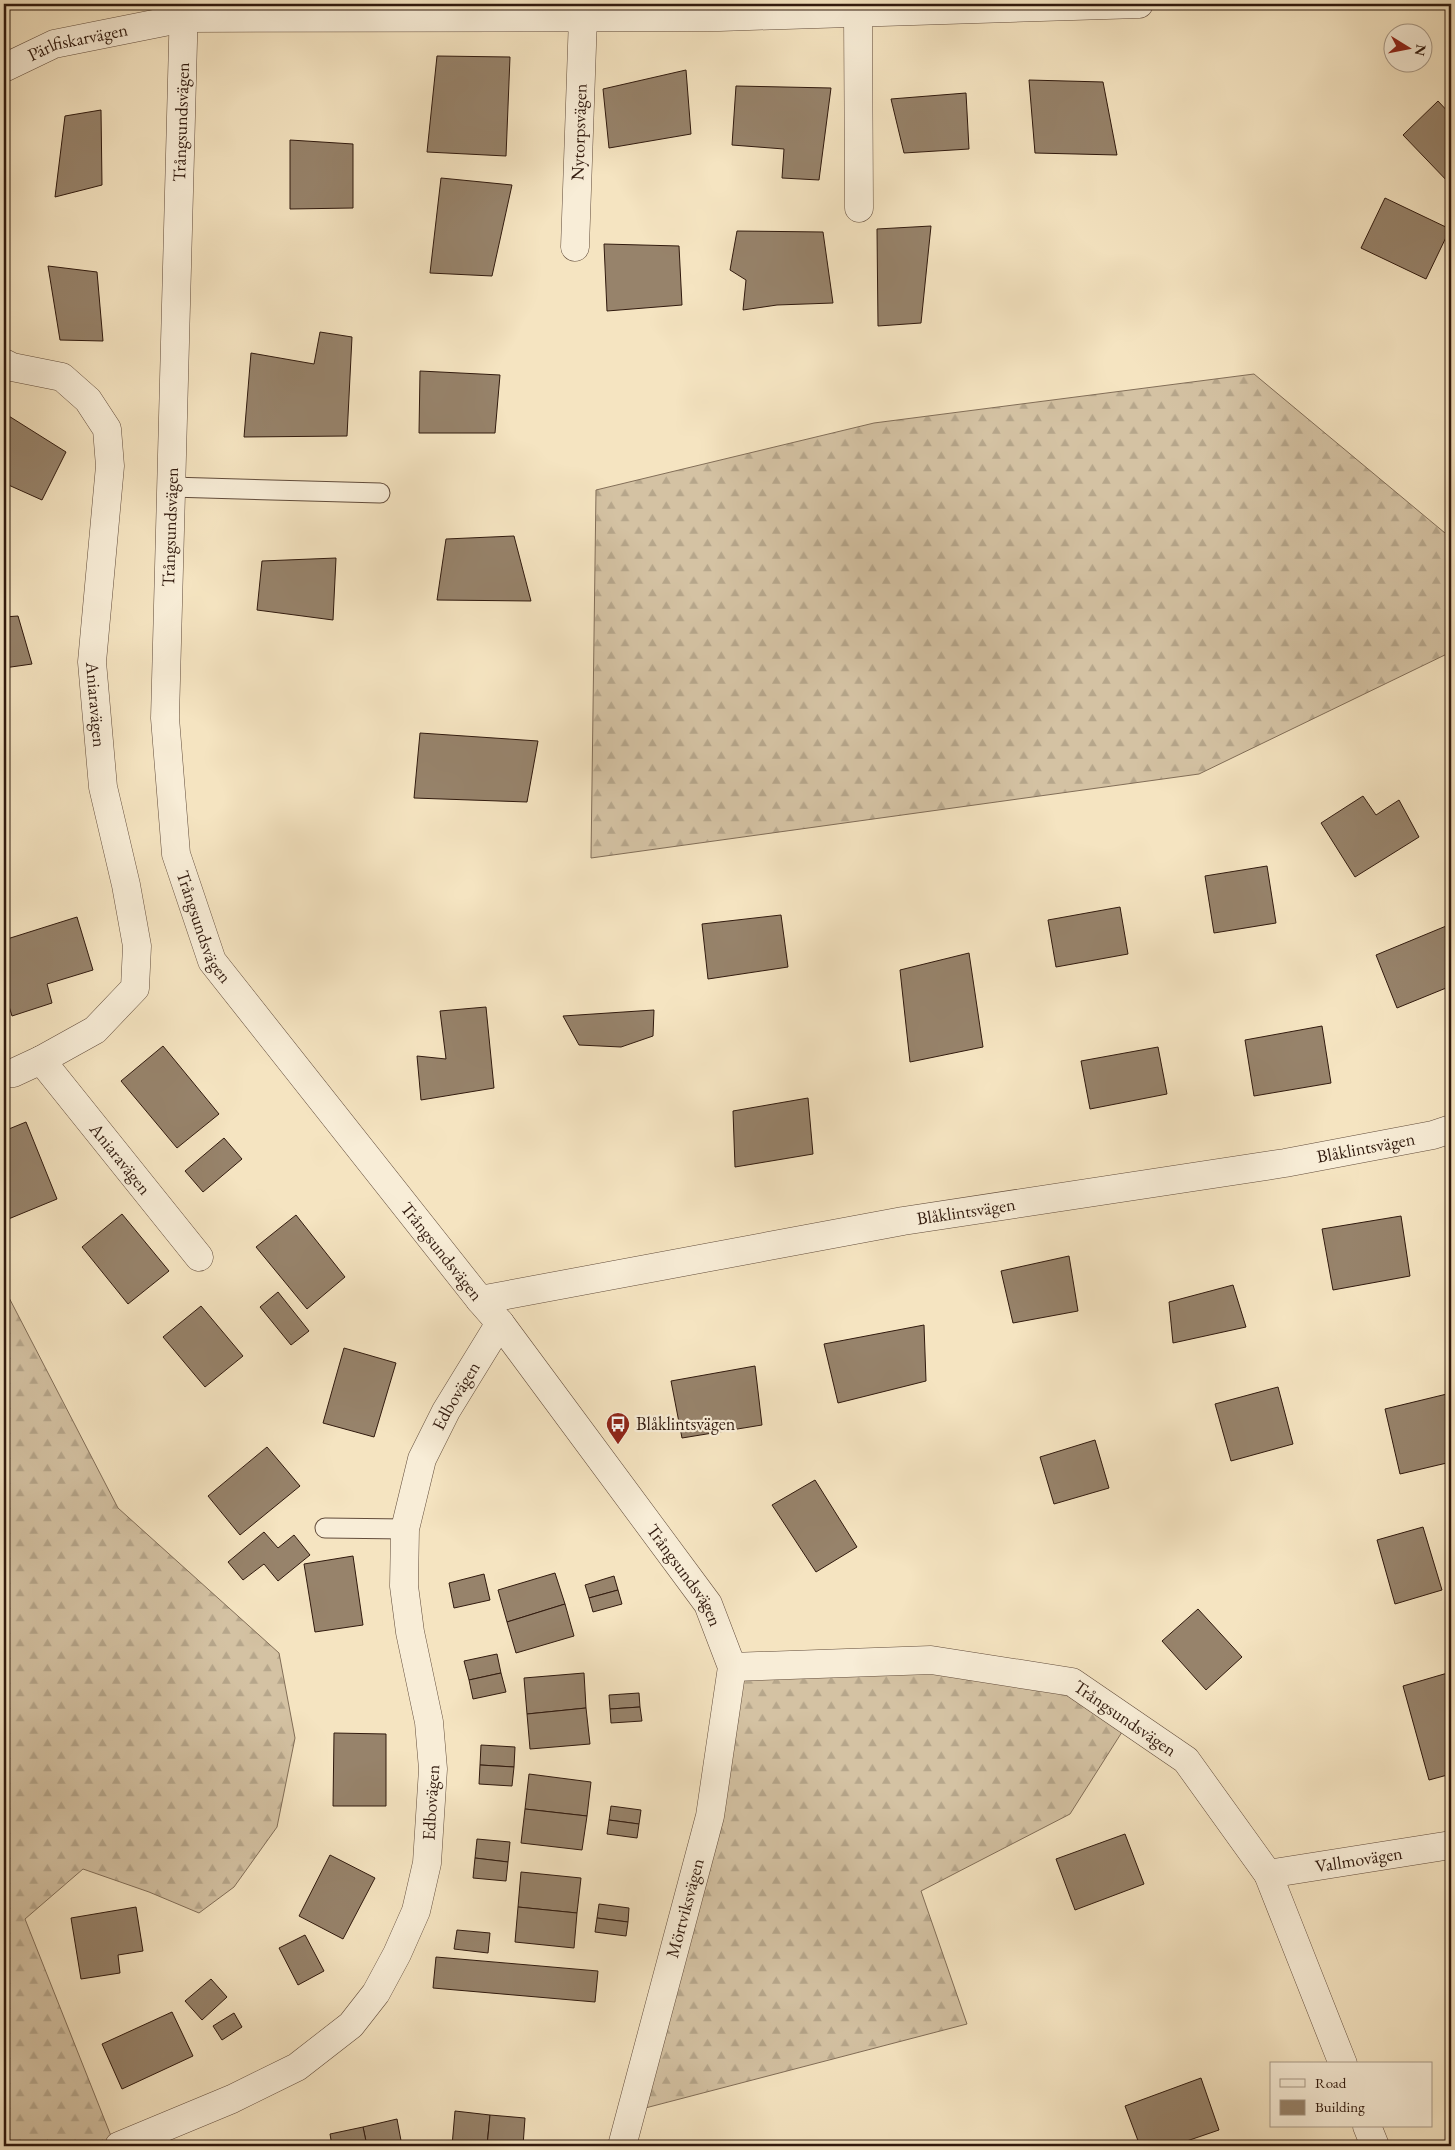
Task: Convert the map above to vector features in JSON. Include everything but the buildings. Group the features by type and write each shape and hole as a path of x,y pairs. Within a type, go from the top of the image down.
{"street":[{"path":"184,11 385,11 583,17 719,10 858,13 1139,4"},
{"name":"Pärlfiskarvägen","path":"4,68 54,44 184,11"},
{"name":"Trångsundsvägen","path":"184,11 165,718 176,854 212,961 500,1323 708,1604 732,1667 931,1660 1072,1682 1186,1760 1268,1874 1342,2062"},
{"path":"858,13 859,208"},
{"name":"Nytorpsvägen","path":"574,247 583,17"},
{"name":"Aniaravägen","path":"4,362 12,367 62,378 88,400 107,429 110,466 92,662 103,787 126,885 137,946 135,988 95,1030 41,1060 13,1073 4,1074"},
{"name":"Aniaravägen","path":"41,1060 199,1257"},
{"name":"Blåklintsvägen","path":"480,1300 903,1220 1285,1163 1434,1135 1451,1129"},
{"name":"Edbovägen","path":"119,2146 232,2099 297,2066 351,2025 376,1993 397,1954 416,1911 427,1863 433,1769 429,1722 410,1632 404,1586 405,1529 422,1459 446,1411 500,1323"},
{"name":"Mörtviksvägen","path":"622,2146 710,1816 732,1667"},
{"name":"Vallmovägen","path":"1268,1874 1451,1845"},
{"path":"1369,2128 1375,2146"}],"lane":[{"path":"171,487 380,493"},
{"path":"325,1528 405,1529"}],"green space":[{"path":"1254,374 1451,538 1451,652 1199,774 591,858 596,490 874,423"},
{"path":"4,1288 118,1508 279,1653 295,1738 277,1827 234,1887 199,1913 149,1892 83,1869 25,1919 115,2146 4,2146"},
{"path":"931,1660 1072,1682 1129,1721 1070,1814 921,1891 967,2024 630,2112 732,1667"}],"place":[{"name":"Blåklintsvägen","path":"618,1445"}]}
